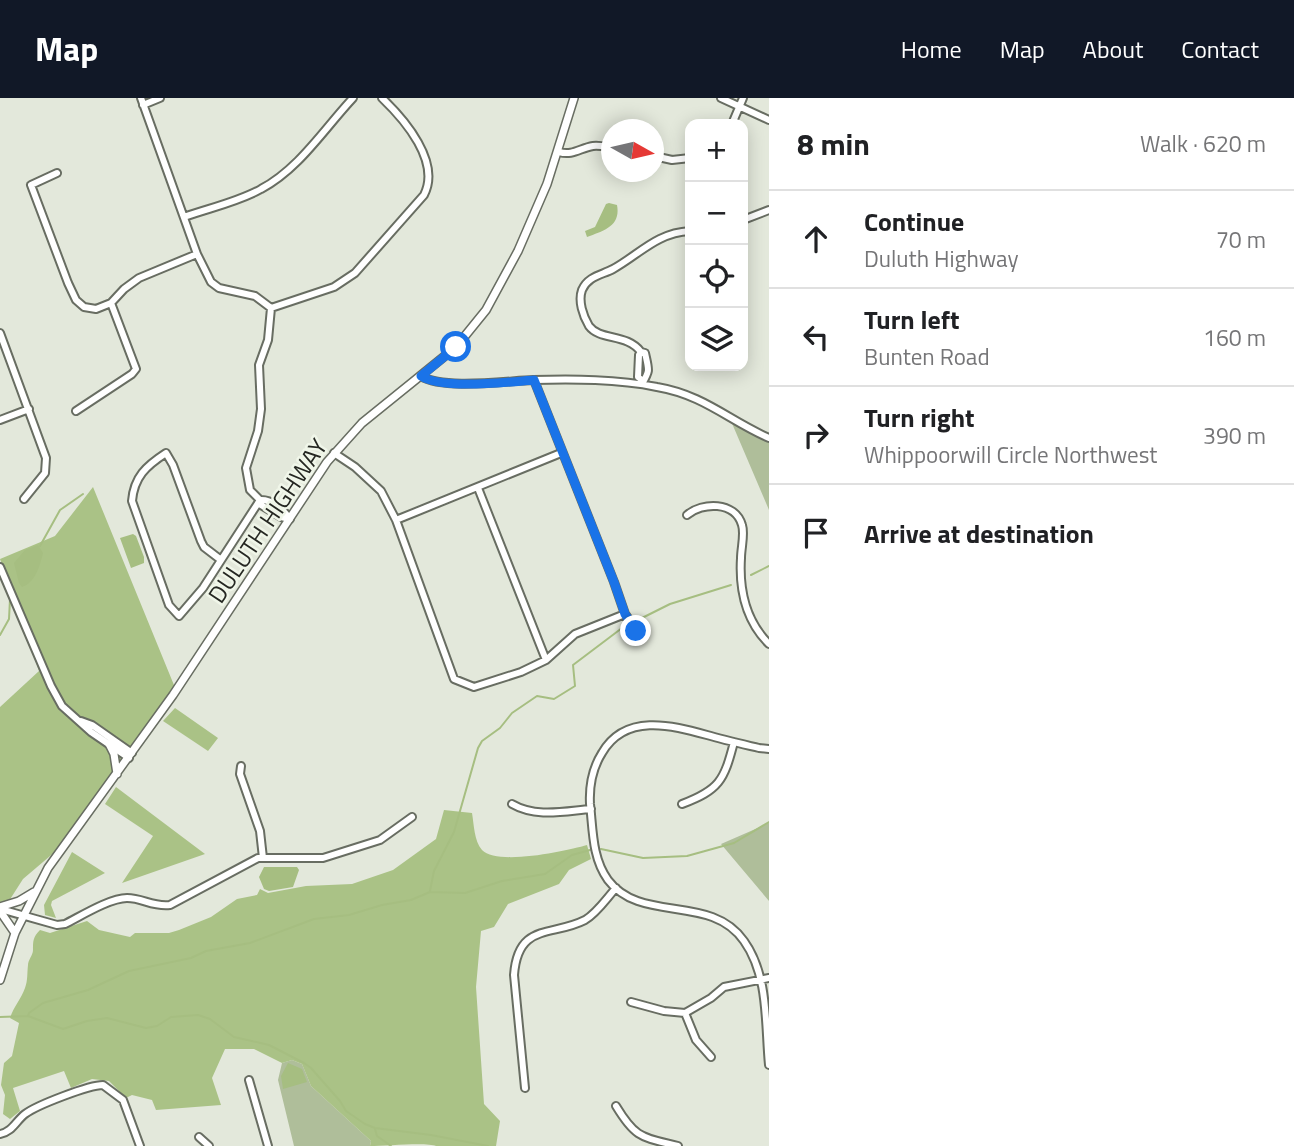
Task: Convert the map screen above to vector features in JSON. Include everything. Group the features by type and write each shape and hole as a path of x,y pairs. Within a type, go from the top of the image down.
{"main road":[{"name":"DULUTH HIGHWAY","path":"0,980 15,933 34,892 68,839 131,755 334,453 362,423 456,347 486,310 526,235 559,152 574,98"},
{"path":"109,744 114,754 117,774"},
{"path":"15,933 0,909 34,892"}],"street":[{"path":"160,98 142,101 197,254 211,282 219,288 255,296 271,308"},
{"path":"184,217 260,190 280,177 353,98"},
{"path":"271,308 334,287 355,273 424,195 430,183 424,154 398,114 382,98"},
{"path":"721,98 769,120"},
{"path":"734,119 743,98"},
{"path":"559,152 567,154 590,146 601,147"},
{"path":"664,158 685,159"},
{"path":"57,173 31,185 68,283 76,300 84,307 96,309 111,303 139,278 197,254"},
{"path":"748,218 769,210"},
{"path":"642,383 648,378 641,352 635,344 595,331 590,326 580,300 582,291 587,282 612,270 649,243 685,232"},
{"path":"76,411 136,369 111,303"},
{"path":"271,308 268,340 259,365 261,410 258,431 246,468 246,478 250,490 260,500 266,500 284,511 290,519"},
{"path":"0,333 46,458 44,473 24,499"},
{"path":"421,376 455,383 534,380 642,383 701,399 749,429 769,438"},
{"path":"534,380 625,614 636,631"},
{"path":"0,420 29,409"},
{"path":"221,560 204,547 166,453 139,474 132,501 169,605 179,616 203,588 260,500"},
{"path":"334,453 382,491 396,520 454,679 466,686 483,686 521,672 546,660 575,635 625,614"},
{"path":"396,520 561,453"},
{"path":"478,488 546,660"},
{"path":"687,515 695,508 713,506 729,510 737,516 743,526 740,575 743,597 755,626 769,644"},
{"path":"0,567 62,706 109,744 131,755"},
{"path":"79,721 92,725 131,755"},
{"path":"769,749 673,726 643,724 622,732 607,744 595,765 590,794 595,853 600,867 616,888 644,903 718,917 743,939 755,958 761,979 769,1065"},
{"path":"682,804 710,793 729,762 734,742"},
{"path":"241,766 240,775 260,831 263,858"},
{"path":"513,804 536,813 591,809"},
{"path":"0,909 57,925 128,898 154,906 170,905 263,858 323,858 380,840 412,817"},
{"path":"525,1088 514,975 515,961 520,950 528,940 540,933 586,919 616,888"},
{"path":"631,1002 664,1011 685,1013 724,987 769,978"},
{"path":"685,1013 696,1040 711,1057"},
{"path":"249,1080 268,1146"},
{"path":"0,1135 9,1132 29,1111 90,1086 103,1085 122,1100 140,1146"},
{"path":"616,1106 629,1129 641,1136 678,1146"},
{"path":"200,1137 209,1146"}],"shaded area":[{"path":"609,203 617,205 618,212 614,223 587,237 585,231 595,227"},
{"path":"731,421 769,442 769,510"},
{"path":"93,487 176,690 63,845 23,879 0,915 0,707 39,671 0,559 55,536"},
{"path":"133,534 144,557 144,563 131,568 120,538"},
{"path":"38,545 43,553 38,568 34,578 22,587 14,563 25,550"},
{"path":"175,708 218,738 208,751 163,721"},
{"path":"116,787 205,854 122,883 153,836 105,804"},
{"path":"444,810 472,813 477,842 482,850 490,855 533,856 587,845 591,859 569,870 559,884 508,904 494,927 481,931 476,987 484,1104 500,1121 496,1146 370,1146 371,1141 311,1086 302,1064 292,1060 282,1063 254,1049 225,1049 212,1078 221,1105 156,1110 152,1100 132,1095 126,1098 109,1081 92,1079 71,1088 64,1071 13,1088 20,1111 10,1119 3,1114 5,1095 1,1085 4,1063 12,1056 19,1023 10,1018 25,988 34,939 40,930 50,933 87,921 99,930 130,937 135,933 169,933 211,917 237,899 257,895 260,889 268,893 306,886 352,884 393,870 436,839"},
{"path":"769,823 769,901 721,844"},
{"path":"72,852 105,873 52,901 56,918 45,915 44,905"},
{"path":"264,867 297,867 299,870 293,887 269,891 264,889 259,877"},
{"path":"292,1060 302,1064 311,1086 371,1141 370,1146 294,1146 278,1080 282,1063"},
{"path":"288,1063 302,1069 307,1082 283,1089 281,1076"}],"waterway":[{"path":"40,546 60,510 83,494"},
{"path":"751,575 769,566"},
{"path":"634,622 670,604 731,585"},
{"path":"0,635 9,619 10,599"},
{"path":"430,891 434,871 454,832 482,741 500,728 512,713 537,696 554,699 575,686 573,665 626,625"},
{"path":"601,849 643,858 687,856 734,843 769,822"},
{"path":"28,1016 43,1003 88,990 129,971 191,958 206,951 250,943 314,919 349,915 411,900 430,892 465,893 502,881 545,874 572,855 590,850"},
{"path":"0,1017 28,1016 63,1029 107,1018 146,1028 157,1026 171,1017 198,1015 210,1019 234,1037 269,1045 304,1063 346,1111 365,1124 375,1128 488,1146"},
{"path":"375,1129 377,1136 391,1146"}],"route":[{"path":"456,347 421,376 455,383 534,380 625,614 636,631"}]}
